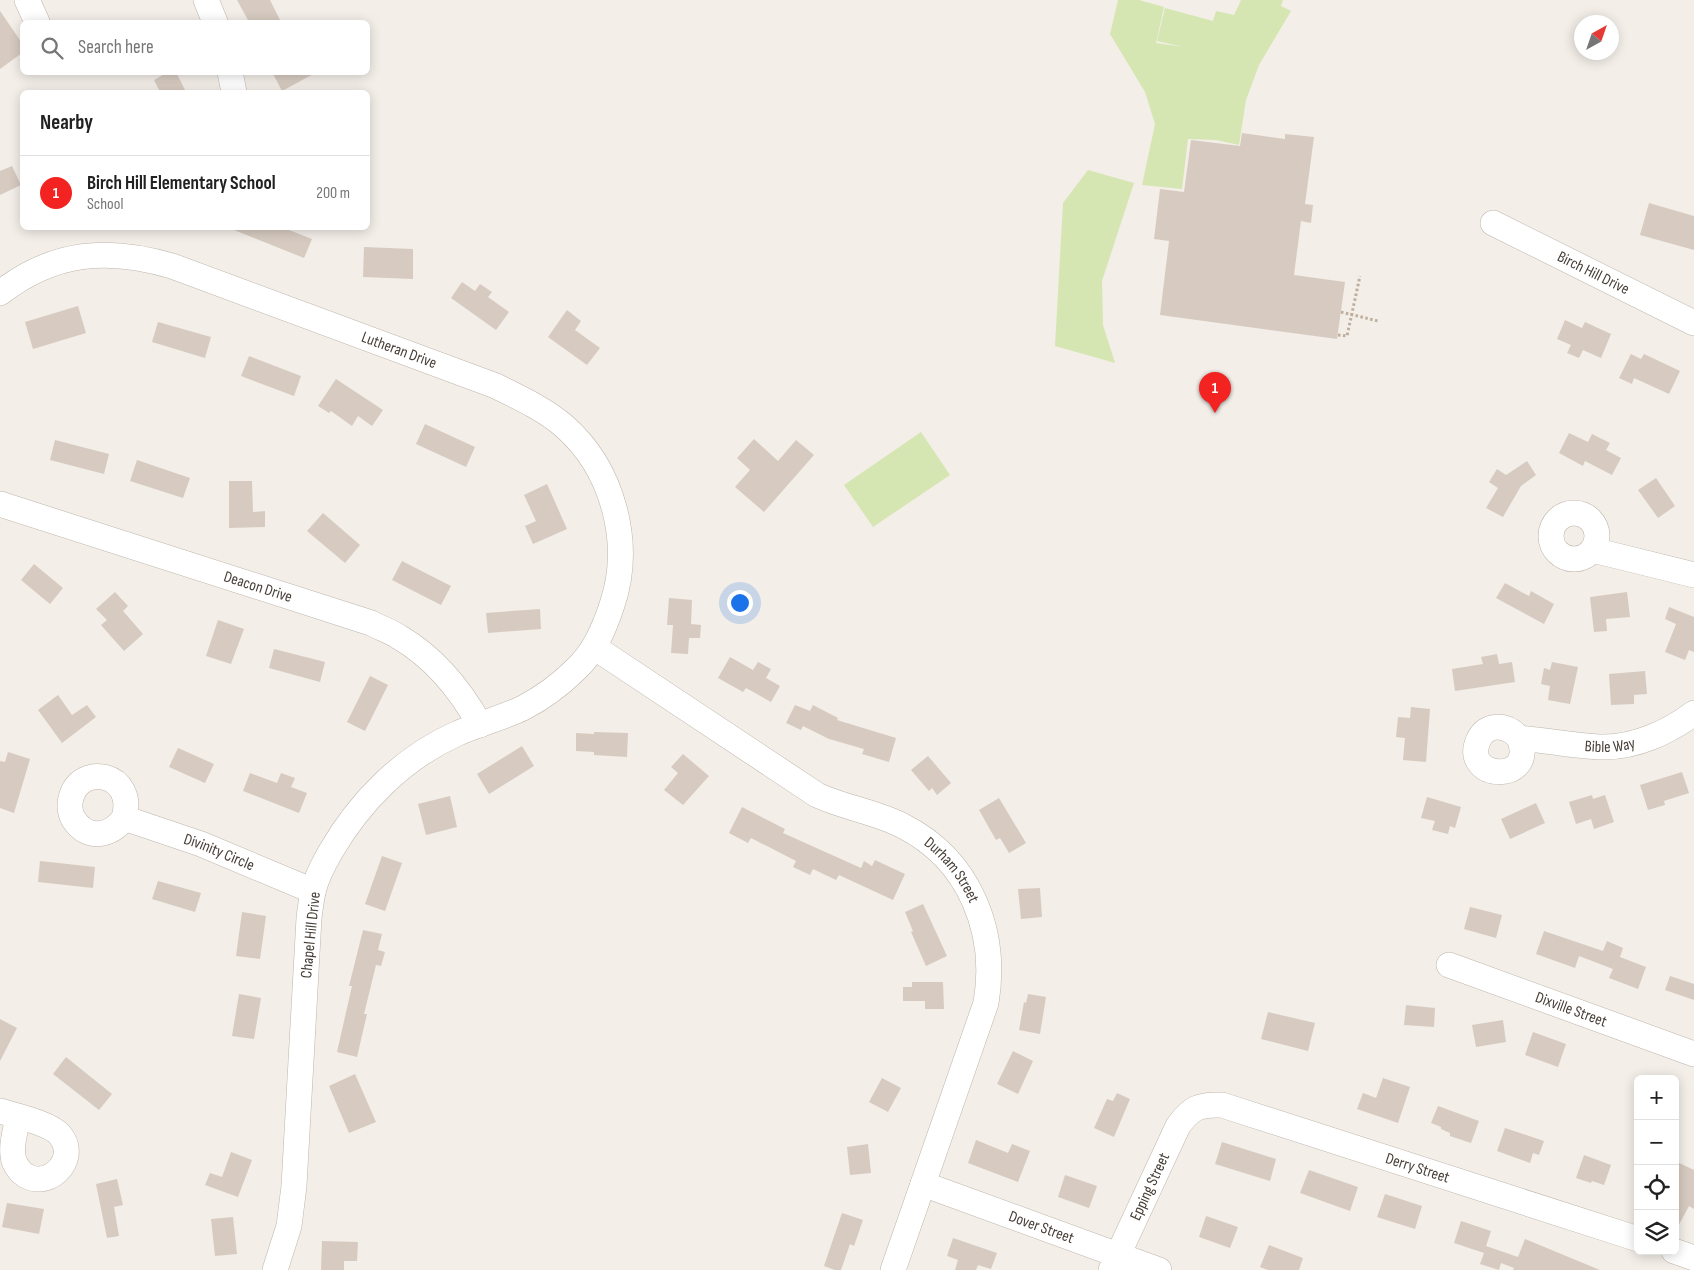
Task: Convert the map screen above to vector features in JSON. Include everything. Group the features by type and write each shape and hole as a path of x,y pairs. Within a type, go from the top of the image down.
{"street":[{"path":"27,0 36,20"},
{"path":"206,0 215,20"},
{"path":"231,75 234,90"},
{"name":"Birch Hill Drive","path":"1493,223 1694,323"},
{"name":"Lutheran Drive","path":"4,280 68,258 93,255 146,258 496,386 544,411 565,427 597,467 609,490 615,511 621,554 620,575 610,612 594,647"},
{"name":"Deacon Drive","path":"0,504 371,624 399,636 438,666 455,684 480,724"},
{"path":"1593,550 1694,575"},
{"name":"Chapel Hill Drive","path":"275,1270 289,1226 294,1186 309,918 313,891 324,863 364,802 384,783 429,749 456,734 522,708 542,697 576,670 594,647"},
{"name":"Durham Street","path":"594,647 817,795 836,804 886,818 905,827 942,854 956,870 978,907 984,925 990,964 989,986 981,1019 892,1270"},
{"name":"Bible Way","path":"1519,738 1604,747 1626,745 1648,738 1679,724 1694,713"},
{"name":"Divinity Circle","path":"124,818 201,844 313,891"},
{"name":"Dixville Street","path":"1449,966 1694,1054"},
{"name":"Derry Street","path":"1196,1107 1209,1104 1222,1105 1634,1238"},
{"name":"Epping Street","path":"1114,1262 1178,1126 1185,1116 1196,1107"},
{"name":"Dover Street","path":"923,1184 1114,1262 1159,1270"},
{"path":"1679,1253 1694,1258"}],"path":[{"path":"1338,335 1347,336 1360,276"},
{"path":"1341,312 1378,321"}],"green space":[{"path":"1118,0 1139,0 1164,7 1156,43 1183,47 1157,41 1165,8 1213,21 1216,11 1234,15 1241,0 1283,0 1281,6 1291,11 1259,65 1246,100 1239,145 1216,140 1188,139 1182,189 1142,185 1155,124 1145,92 1110,34"},
{"path":"1088,170 1134,183 1102,281 1103,325 1115,363 1055,346 1063,203"},
{"path":"921,432 950,475 873,527 844,485"}],"building":[{"path":"237,0 270,0 280,20 248,20"},
{"path":"0,11 20,40 20,54 0,69"},
{"path":"163,75 178,75 185,90 159,90 154,80"},
{"path":"274,75 311,75 284,90 281,90"},
{"path":"1242,133 1285,139 1285,134 1314,137 1305,204 1313,205 1311,223 1301,221 1294,275 1345,282 1337,339 1160,315 1169,241 1154,239 1160,189 1184,192 1191,140 1240,146"},
{"path":"12,166 20,185 0,195 0,171"},
{"path":"1649,203 1694,216 1694,250 1640,235"},
{"path":"234,230 289,230 312,239 304,258"},
{"path":"364,247 413,249 413,279 363,277"},
{"path":"462,282 475,291 480,284 492,292 488,297 509,312 496,330 451,298"},
{"path":"78,306 86,333 33,349 25,322"},
{"path":"567,310 581,321 575,330 600,348 587,365 548,337"},
{"path":"1565,320 1582,328 1585,322 1611,334 1601,358 1583,350 1579,358 1567,353 1571,345 1557,339"},
{"path":"158,322 211,337 205,358 152,342"},
{"path":"1631,354 1641,359 1644,354 1680,371 1669,394 1634,378 1632,384 1619,378"},
{"path":"249,356 301,376 294,396 241,376"},
{"path":"336,379 383,410 372,426 358,416 352,426 331,411 329,413 318,406"},
{"path":"425,424 475,447 466,467 416,444"},
{"path":"1569,433 1588,442 1592,434 1610,443 1606,450 1621,458 1612,475 1585,461 1583,466 1559,453"},
{"path":"754,439 778,461 796,440 814,455 764,512 735,487 750,470 737,458"},
{"path":"55,440 109,454 104,474 50,460"},
{"path":"137,460 190,478 183,498 130,481"},
{"path":"1527,461 1536,475 1521,486 1503,517 1486,508 1498,488 1489,482 1497,469 1506,475"},
{"path":"1656,478 1675,506 1658,518 1638,490"},
{"path":"229,481 252,481 253,512 265,511 265,527 229,528"},
{"path":"547,484 567,529 533,544 525,526 536,521 524,495"},
{"path":"323,513 360,545 345,563 307,531"},
{"path":"402,561 451,586 441,605 392,580"},
{"path":"34,564 63,588 50,604 21,580"},
{"path":"1505,583 1529,596 1531,591 1554,604 1544,624 1496,598"},
{"path":"115,592 128,606 123,611 143,634 124,651 101,625 107,620 96,609"},
{"path":"1627,592 1630,617 1606,619 1607,631 1594,632 1590,597"},
{"path":"669,598 692,600 691,624 701,625 700,638 689,638 688,654 671,653 673,625 667,625"},
{"path":"1669,607 1694,617 1694,652 1689,650 1685,660 1665,652 1676,624 1665,619"},
{"path":"540,609 541,629 488,633 486,613"},
{"path":"218,620 244,629 231,664 206,656"},
{"path":"274,649 325,662 320,682 269,668"},
{"path":"1497,654 1499,664 1512,662 1515,682 1455,691 1452,669 1483,664 1481,657"},
{"path":"730,657 753,670 758,662 771,669 766,678 780,686 771,702 746,688 743,692 718,678"},
{"path":"1552,662 1578,667 1570,704 1548,700 1550,686 1541,684 1544,668 1550,670"},
{"path":"1645,671 1647,694 1634,695 1634,704 1611,705 1609,674"},
{"path":"370,676 388,685 365,731 347,722"},
{"path":"58,695 72,715 87,705 96,717 62,743 38,710"},
{"path":"795,705 810,711 813,705 838,718 837,720 896,738 889,762 862,754 864,749 829,739 803,726 801,730 786,723"},
{"path":"1411,707 1430,709 1426,762 1403,760 1405,738 1396,737 1398,717 1410,718"},
{"path":"594,732 628,733 627,757 594,755 594,752 576,751 576,733 594,734"},
{"path":"522,746 534,766 489,794 477,774"},
{"path":"178,748 214,764 205,783 169,767"},
{"path":"8,752 30,759 14,813 0,808 0,761 5,762"},
{"path":"683,754 709,776 683,805 664,790 678,773 671,767"},
{"path":"928,756 951,783 937,795 932,788 929,791 911,770"},
{"path":"1682,772 1689,793 1664,801 1665,805 1648,810 1640,785"},
{"path":"250,773 277,783 281,773 295,778 291,787 307,793 299,813 243,791"},
{"path":"1592,795 1593,799 1605,795 1614,822 1594,829 1591,819 1576,824 1569,802"},
{"path":"450,796 457,827 426,835 418,804"},
{"path":"1427,797 1461,807 1455,828 1450,826 1448,834 1432,830 1435,821 1421,818"},
{"path":"999,798 1026,843 1009,853 1000,838 996,840 979,810"},
{"path":"1536,803 1545,823 1510,839 1501,819"},
{"path":"742,807 785,829 783,833 861,868 864,861 872,866 875,860 905,874 893,900 839,875 836,880 813,869 810,875 793,867 796,861 751,838 748,843 729,833"},
{"path":"382,856 402,863 385,911 365,904"},
{"path":"40,861 95,867 93,888 38,882"},
{"path":"158,881 201,893 195,912 152,899"},
{"path":"1040,888 1042,917 1021,919 1018,889"},
{"path":"923,904 947,956 926,966 911,932 913,931 905,912"},
{"path":"1470,907 1502,915 1496,938 1464,929"},
{"path":"242,912 266,916 260,959 236,956"},
{"path":"363,930 382,934 378,950 385,952 381,966 376,965 364,1014 367,1014 357,1057 337,1052 352,986 349,986"},
{"path":"1544,931 1603,951 1607,941 1623,948 1620,957 1646,967 1638,989 1609,978 1613,969 1579,956 1575,968 1536,954"},
{"path":"1670,976 1694,984 1694,1000 1665,990"},
{"path":"912,982 943,982 944,1009 925,1009 925,1001 903,1001 903,987 912,987"},
{"path":"239,994 261,998 254,1039 232,1036"},
{"path":"1028,994 1046,997 1040,1034 1019,1030 1024,1002 1026,1003"},
{"path":"1406,1005 1435,1008 1434,1027 1404,1025"},
{"path":"1268,1012 1315,1023 1308,1051 1261,1039"},
{"path":"0,1019 17,1028 0,1061"},
{"path":"1503,1020 1506,1042 1476,1047 1472,1025"},
{"path":"1533,1032 1566,1044 1558,1067 1525,1055"},
{"path":"1013,1051 1033,1061 1018,1094 997,1084"},
{"path":"66,1057 112,1094 99,1110 53,1074"},
{"path":"355,1074 376,1122 349,1133 329,1086"},
{"path":"882,1078 901,1088 888,1112 869,1102"},
{"path":"1383,1078 1410,1087 1398,1123 1357,1109 1363,1093 1376,1098"},
{"path":"1117,1093 1130,1099 1114,1137 1094,1128 1107,1099 1113,1101"},
{"path":"1438,1106 1479,1121 1471,1143 1450,1136 1450,1133 1431,1123"},
{"path":"1505,1128 1544,1141 1539,1155 1533,1153 1530,1163 1497,1151"},
{"path":"976,1140 1008,1153 1012,1144 1030,1151 1018,1182 968,1163"},
{"path":"1222,1142 1276,1159 1270,1181 1215,1164"},
{"path":"868,1144 871,1173 850,1175 847,1147"},
{"path":"231,1152 252,1160 238,1197 205,1185 210,1173 222,1177"},
{"path":"1584,1155 1611,1165 1604,1185 1576,1178"},
{"path":"1679,1163 1694,1170 1694,1209 1689,1206 1679,1225"},
{"path":"1309,1170 1358,1187 1350,1211 1300,1193"},
{"path":"1065,1175 1097,1186 1089,1208 1058,1197"},
{"path":"117,1179 123,1205 114,1207 119,1236 107,1238 96,1184"},
{"path":"1385,1194 1422,1206 1415,1229 1377,1217"},
{"path":"7,1203 44,1209 39,1234 2,1227"},
{"path":"842,1213 863,1220 854,1246 850,1244 841,1270 835,1270 824,1266"},
{"path":"1206,1216 1238,1227 1230,1248 1199,1237"},
{"path":"233,1217 237,1254 215,1256 211,1219"},
{"path":"1461,1221 1491,1231 1486,1246 1518,1257 1525,1239 1600,1270 1513,1270 1514,1268 1501,1263 1499,1270 1480,1264 1484,1253 1454,1243"},
{"path":"953,1238 997,1253 991,1269 978,1265 976,1270 955,1270 958,1260 947,1256"},
{"path":"322,1241 358,1242 357,1261 344,1261 344,1270 321,1270"},
{"path":"1269,1245 1303,1258 1299,1270 1268,1270 1260,1267"}],"place":[{"name":"Birch Hill Elementary School","path":"1215,413"}]}
